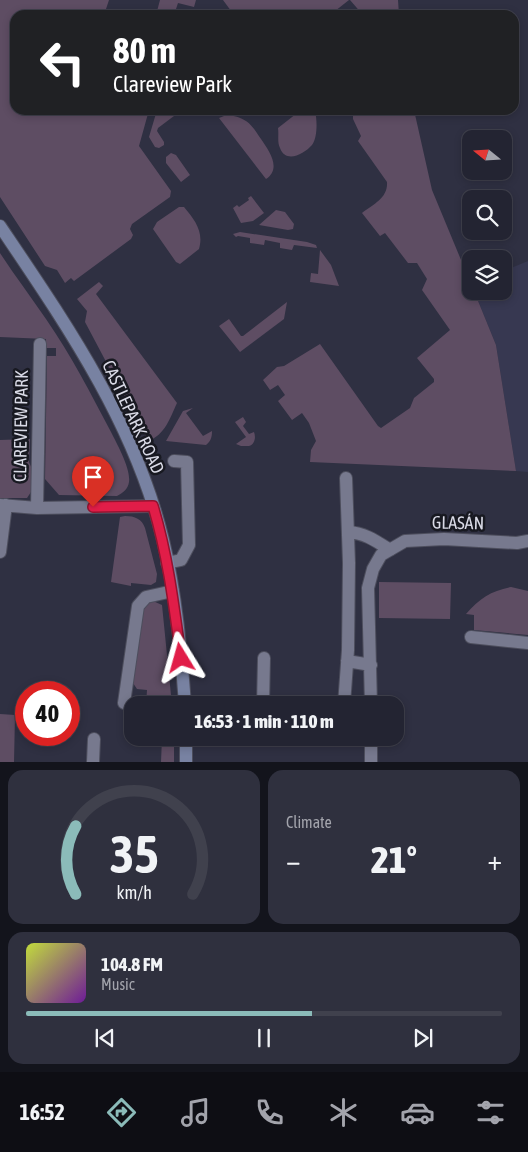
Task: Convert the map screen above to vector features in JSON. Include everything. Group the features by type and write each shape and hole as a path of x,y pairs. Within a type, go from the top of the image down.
{"street":[{"name":"CASTLEPARK ROAD","path":"0,226 82,350 102,385 136,457 163,539 173,591 183,696"},
{"name":"CLAREVIEW PARK","path":"37,508 40,344"},
{"path":"167,562 181,560 189,545 187,462 174,461"},
{"path":"345,696 347,661 348,532 346,478"},
{"name":"CLAREVIEW PARK","path":"3,505 37,508 153,506"},
{"path":"0,552 3,505"},
{"path":"348,532 367,536 390,550"},
{"name":"GLASÁN","path":"371,696 368,588 373,569 381,555 405,541 444,539 517,543 528,541"},
{"path":"125,696 138,606 146,597 173,591"},
{"path":"471,637 528,643"},
{"path":"263,696 264,658"},
{"path":"347,661 371,665"},
{"path":"93,762 94,739"},
{"path":"186,746 186,762"},
{"path":"371,746 371,762"}],"shaded area":[{"path":"0,0 109,0 106,10 10,10 10,115 148,115 139,146 171,191 170,197 132,224 130,229 133,235 131,239 74,281 71,278 65,283 57,270 45,266 0,197"},
{"path":"160,0 196,0 194,7 178,3 176,10 157,10"},
{"path":"223,0 349,0 336,10 230,10"},
{"path":"350,0 398,0 399,10 359,10"},
{"path":"156,115 175,115 158,128 157,131 164,145 159,148 155,147 149,137"},
{"path":"295,115 316,115 317,123 314,142 304,152 295,156 286,156 283,153 278,141 278,128"},
{"path":"353,115 415,115 432,190 462,262 462,300 478,300 496,345 516,471 310,462 311,450 316,441 309,423 302,413 292,420 278,401 285,395 278,385 270,390 263,380 277,367 284,366 320,344 381,428 410,408 414,398 434,382 434,379 417,358 450,330 422,290 427,279 417,263 408,263 385,233 380,236 362,213 383,196 387,188 387,182 358,141 361,136"},
{"path":"235,116 246,121 264,144 274,165 271,175 266,179 219,118"},
{"path":"171,153 176,155 190,175 181,182 166,163 166,157"},
{"path":"251,196 264,213 253,221 241,223 233,208 237,205 239,207 249,200 248,198"},
{"path":"179,207 184,207 192,217 198,227 200,237 199,249 180,264 176,262 153,229 157,222"},
{"path":"276,210 285,212 294,224 293,229 288,230 259,225"},
{"path":"240,232 307,242 316,245 317,248 294,245 292,250 280,248 280,243 265,240 264,245 250,243 250,238 236,237 233,234"},
{"path":"320,250 331,265 339,286 310,282 311,273 318,274"},
{"path":"0,253 64,346 120,450 128,470 129,482 128,487 117,496 59,495 45,479 47,356 56,356 56,348 46,348 46,339 0,337"},
{"path":"528,261 528,472 516,471 496,345 478,300 512,300 512,268"},
{"path":"99,282 103,286 96,294 177,403 163,430 159,435 148,441 85,322 87,311 77,299"},
{"path":"287,302 284,319 240,352 219,326 229,319 241,336 243,336"},
{"path":"193,408 186,413 203,436 212,431 209,442 206,445 166,441 183,411"},
{"path":"243,417 246,422 243,426 249,434 254,432 255,434 254,442 249,446 236,444 246,437 235,422"},
{"path":"30,439 31,492 27,498 0,498 0,440"},
{"path":"125,516 138,519 145,528 157,574 156,582 151,585 131,583 131,586 111,582 120,517"},
{"path":"379,582 451,583 450,619 379,618"},
{"path":"511,587 528,591 528,635 474,630 474,615 466,614 486,596"},
{"path":"153,601 162,605 171,696 147,696 147,690 137,689 133,683 142,612 148,603"},
{"path":"0,714 15,715 14,762 0,762"},
{"path":"162,746 174,746 174,762 161,762"}],"route":[{"path":"93,507 153,506 163,539 173,591 181,658"}]}
